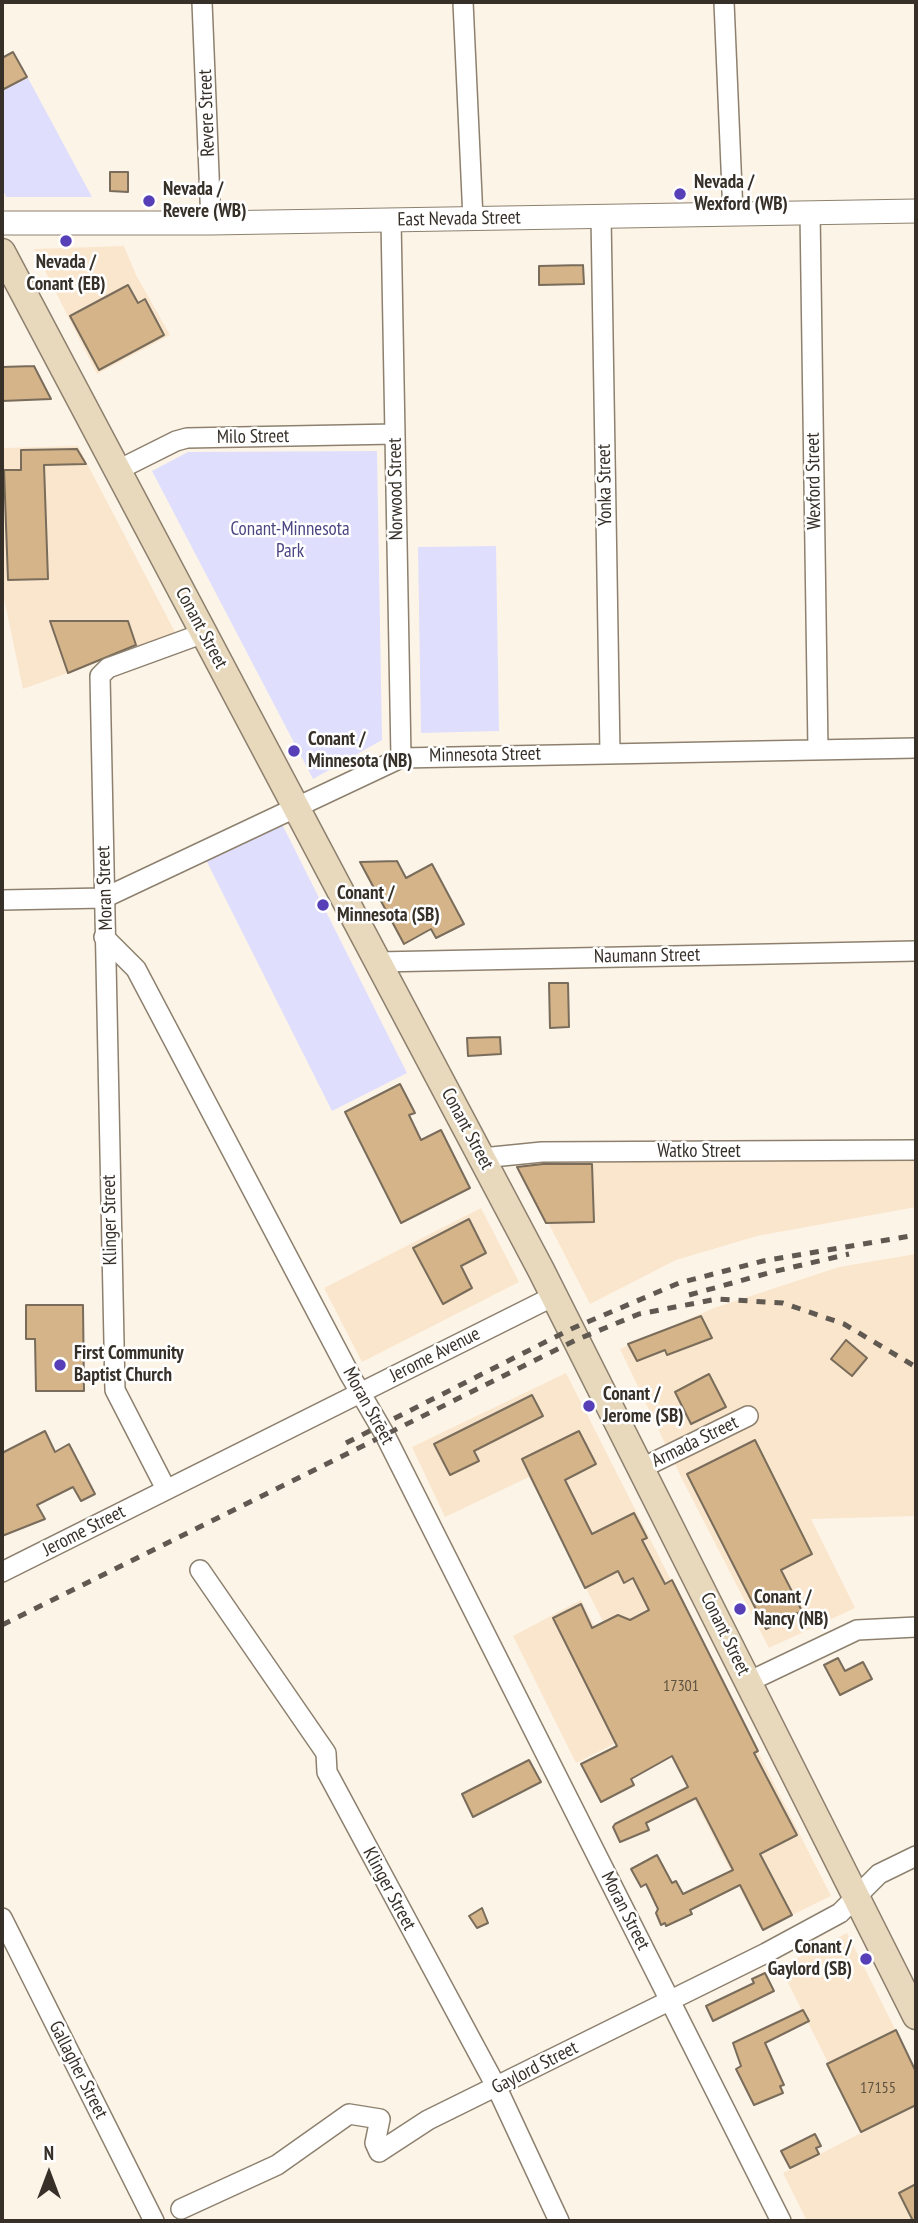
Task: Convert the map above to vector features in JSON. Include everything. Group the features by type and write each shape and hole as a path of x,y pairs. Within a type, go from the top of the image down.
{"main road":[{"name":"Conant Street","path":"2,252 554,1296 916,2016"}],"street":[{"name":"Revere Street","path":"202,2 211,223"},
{"path":"463,2 473,219"},
{"path":"724,2 733,214"},
{"name":"East Nevada Street","path":"2,223 211,223 916,211"},
{"name":"Wexford Street","path":"810,212 818,750"},
{"name":"Yonka Street","path":"601,216 610,753"},
{"name":"Norwood Street","path":"391,220 401,758"},
{"name":"Milo Street","path":"118,470 176,440 187,438 395,434"},
{"name":"Moran Street","path":"204,633 108,668 100,676 104,937 136,969 362,1392 780,2221"},
{"name":"Minnesota Street","path":"2,900 104,898 401,758 916,748"},
{"name":"Klinger Street","path":"104,937 115,1390 166,1489"},
{"name":"Naumann Street","path":"378,962 916,951"},
{"name":"Watko Street","path":"482,1158 542,1152 916,1150"},
{"name":"Jerome Avenue","path":"166,1489 554,1296"},
{"name":"Armada Street","path":"642,1468 748,1416"},
{"name":"Jerome Street","path":"2,1572 166,1489"},
{"name":"Klinger Street","path":"200,1570 326,1753 327,1772 497,2088 559,2221"},
{"path":"748,1682 856,1630 916,1627"},
{"name":"Gaylord Street","path":"181,2209 277,2165 349,2114 380,2119 375,2143 379,2152 428,2120 497,2088 840,1913 855,1894 879,1874 916,1856"},
{"name":"Gallagher Street","path":"2,1918 155,2221"}],"shaded area":[{"path":"124,246 136,275 170,335 97,374 34,249"},
{"path":"78,446 176,634 23,689 2,589 2,448"},
{"path":"916,1157 916,1207 757,1236 676,1260 590,1304 516,1160"},
{"path":"481,1208 519,1282 362,1362 324,1288"},
{"path":"916,1254 916,1516 811,1519 855,1608 769,1648 681,1477 620,1349 714,1308 839,1267"},
{"path":"566,1373 831,1896 761,1930 529,1477 445,1517 412,1447"},
{"path":"581,1600 646,1728 576,1763 513,1636"},
{"path":"847,1933 916,2071 916,2221 807,2221 783,2173 863,2132 780,1967"}],"green space":[{"path":"28,78 92,197 6,197 2,188 2,91"},
{"name":"Conant-Minnesota Park","path":"377,451 382,740 313,779 152,471 188,452"},
{"path":"496,546 499,731 421,733 418,547"},
{"path":"281,822 407,1073 332,1111 206,860"}],"building":[{"path":"13,52 27,77 2,90 2,58"},
{"path":"110,172 128,172 128,192 110,191"},
{"path":"583,265 584,284 539,285 539,266"},
{"path":"128,285 138,303 145,299 164,335 99,370 70,316"},
{"path":"34,366 51,399 2,401 2,367"},
{"path":"77,449 86,464 44,465 48,579 8,580 4,470 21,470 21,450"},
{"path":"50,621 128,621 136,645 68,673"},
{"path":"397,861 406,878 432,864 464,924 436,938 431,929 404,944 360,862"},
{"path":"549,983 568,983 569,1027 550,1028"},
{"path":"500,1037 501,1054 468,1056 467,1038"},
{"path":"400,1084 415,1113 409,1115 421,1140 441,1130 470,1188 401,1223 345,1112"},
{"path":"592,1164 594,1222 546,1223 517,1167"},
{"path":"469,1219 486,1253 461,1266 472,1288 443,1304 413,1248"},
{"name":"First Community Baptist Church","path":"26,1305 83,1305 84,1391 36,1391 35,1339 26,1339"},
{"path":"701,1316 712,1338 667,1355 665,1350 637,1361 628,1344"},
{"path":"846,1340 867,1358 852,1376 831,1359"},
{"path":"709,1374 726,1407 691,1424 675,1392"},
{"path":"532,1395 543,1416 474,1451 479,1461 450,1475 434,1444"},
{"path":"45,1431 55,1452 69,1444 95,1494 81,1501 73,1487 37,1505 45,1519 2,1536 2,1453"},
{"path":"579,1431 596,1464 565,1480 592,1534 634,1513 647,1538 642,1540 665,1584 672,1580 758,1751 754,1753 797,1835 760,1854 792,1915 763,1930 740,1885 690,1910 692,1914 666,1926 665,1923 661,1925 656,1913 658,1909 646,1884 641,1887 631,1869 657,1855 672,1883 676,1881 683,1894 733,1870 696,1798 646,1823 649,1830 620,1842 613,1827 615,1824 688,1787 672,1756 631,1779 634,1785 601,1802 581,1764 617,1746 553,1618 581,1604 592,1628 618,1615 630,1620 649,1610 633,1578 624,1583 618,1571 585,1588 522,1459"},
{"path":"755,1440 812,1554 781,1570 802,1611 766,1629 687,1474"},
{"path":"838,1658 845,1671 863,1662 872,1679 840,1695 824,1665"},
{"path":"529,1760 541,1782 473,1817 462,1794"},
{"path":"482,1908 488,1923 477,1928 469,1916"},
{"path":"765,1973 774,1991 713,2021 706,2006 754,1983 752,1979"},
{"path":"803,2010 809,2021 765,2043 784,2085 780,2086 783,2093 754,2105 736,2069 741,2066 733,2043"},
{"path":"896,2030 916,2072 916,2105 861,2132 827,2064"},
{"path":"815,2134 821,2146 816,2148 819,2154 790,2168 781,2151"},
{"path":"916,2184 916,2221 913,2221 899,2193"}],"railway":[{"path":"346,1443 571,1329 679,1283 763,1261 916,1235"},
{"path":"689,1295 849,1254"},
{"path":"2,1625 576,1340 639,1314 717,1299 783,1303 844,1324 916,1367"}],"place":[{"name":"Nevada / Wexford (WB)","path":"680,194"},
{"name":"Nevada / Revere (WB)","path":"149,201"},
{"name":"Nevada / Conant (EB)","path":"66,241"},
{"name":"Conant / Minnesota (NB)","path":"294,751"},
{"name":"Conant / Minnesota (SB)","path":"323,905"},
{"name":"First Community Baptist Church","path":"60,1365"},
{"name":"Conant / Jerome (SB)","path":"589,1406"},
{"name":"Conant / Nancy (NB)","path":"740,1609"},
{"name":"Conant / Gaylord (SB)","path":"866,1959"}]}
